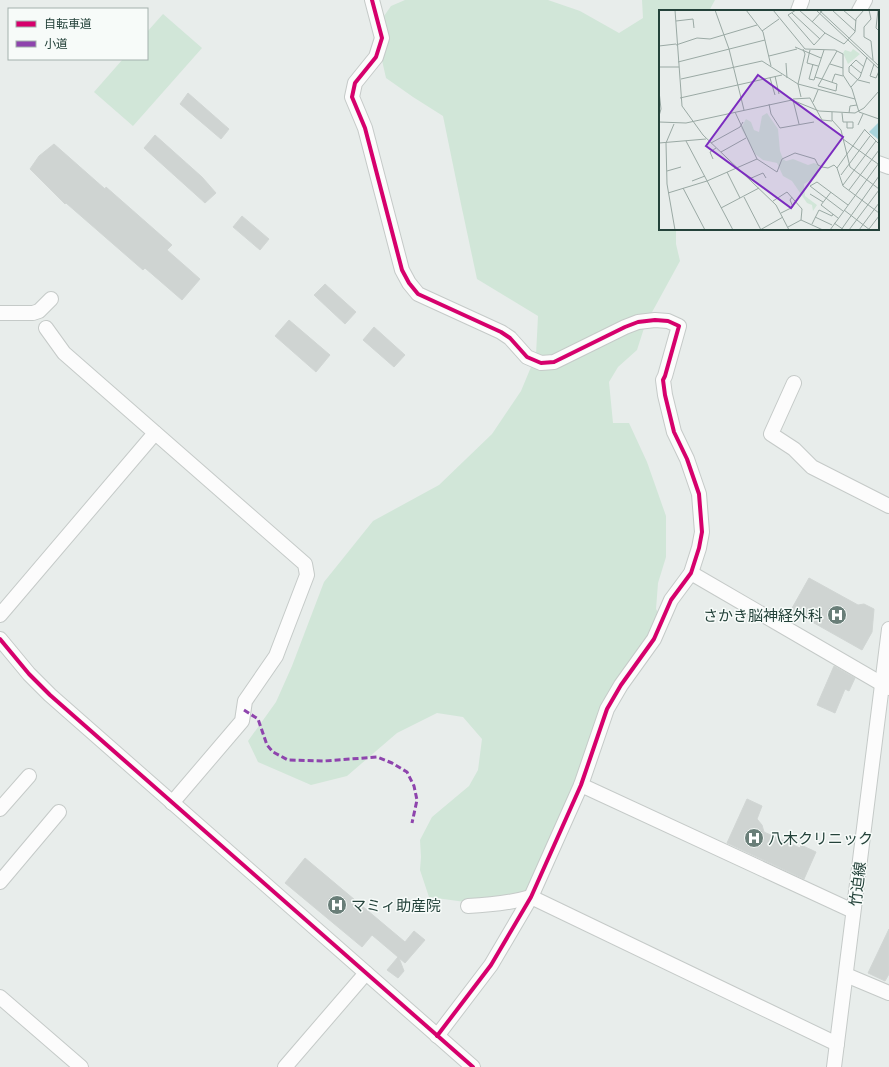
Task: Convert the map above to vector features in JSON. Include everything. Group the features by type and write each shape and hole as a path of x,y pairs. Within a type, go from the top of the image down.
{"street":[{"path":"372,0 382,38 376,57 355,83 352,97 365,128 402,270 409,283 418,294 501,332 510,338 527,357 541,363 554,362 638,322 655,320 668,322 679,326 663,380 674,432 687,459 699,494 702,532 699,548 691,573 671,600 654,639 621,685 607,709 581,785 531,897 491,965 437,1036"},
{"path":"798,10 802,0"},
{"path":"860,10 865,0"},
{"path":"879,163 889,167"},
{"path":"0,313 33,313 39,311 51,299"},
{"path":"46,328 64,353 305,564 307,575 276,656 245,701 242,721 172,803"},
{"path":"794,383 770,434 794,448 812,467 889,506"},
{"path":"0,615 155,433"},
{"path":"691,573 886,686"},
{"name":"竹迫線","path":"834,1067 853,911 886,686 889,629"},
{"path":"0,640 29,674 50,695 473,1067"},
{"path":"0,809 29,776"},
{"path":"581,785 853,911"},
{"path":"0,882 59,812"},
{"path":"468,906 514,902 531,897 837,1044"},
{"path":"285,1067 366,973"},
{"path":"846,975 889,994"},
{"path":"0,997 81,1067"}],"green space":[{"path":"405,0 548,0 580,11 619,33 643,18 642,0 715,0 710,10 659,10 659,230 676,230 676,244 680,261 645,325 637,350 618,367 609,382 613,423 629,423 647,462 666,516 666,557 658,583 656,609 660,616 564,811 530,889 521,895 465,902 429,897 420,870 420,840 432,817 469,786 478,770 482,739 463,717 437,713 397,733 347,776 311,785 258,762 248,741 276,702 292,666 324,582 373,521 439,485 492,434 521,391 536,355 538,316 477,279 443,116 386,78 375,29 391,6"},
{"path":"163,14 202,48 133,126 94,92 122,60 148,60 148,31"}],"building":[{"path":"188,93 229,129 221,139 180,104"},
{"path":"155,135 202,177 216,193 205,203 144,148"},
{"path":"54,144 172,245 167,250 200,279 182,300 145,268 143,270 66,203 65,204 30,169 39,156"},
{"path":"242,216 269,239 260,250 233,227"},
{"path":"325,284 356,312 345,324 314,295"},
{"path":"289,320 330,355 316,372 275,336"},
{"path":"374,327 405,355 394,367 363,340"},
{"name":"さかき脳神経外科","path":"809,578 858,605 864,604 874,609 872,632 862,650 791,610"},
{"path":"834,666 855,678 849,691 845,689 835,713 817,705"},
{"name":"八木クリニック","path":"747,799 762,806 757,819 762,825 764,832 800,848 801,845 816,852 804,879 727,843"},
{"name":"マミィ助産院","path":"305,858 405,942 414,931 425,940 405,963 399,958 404,971 398,978 387,970 398,957 372,935 362,947 285,883"},
{"path":"889,929 889,974 885,981 868,973"}],"marked path":[{"path":"244,710 258,719 267,745 273,752 288,760 324,761 377,757 392,763 407,772 414,786 417,800 412,823"}],"cycle path":[{"path":"372,0 382,38 376,57 355,83 352,97 365,128 402,270 409,283 418,294 501,332 510,338 527,357 541,363 554,362 638,322 655,320 668,321 679,326 663,380 674,432 687,459 699,494 702,532 699,548 691,573 671,600 654,639 621,685 607,709 581,785 531,897 491,965 437,1036"},
{"path":"0,639 29,674 50,695 473,1067"}],"place":[{"name":"さかき脳神経外科","path":"837,615"},
{"name":"八木クリニック","path":"754,838"},
{"name":"マミィ助産院","path":"337,905"}]}
